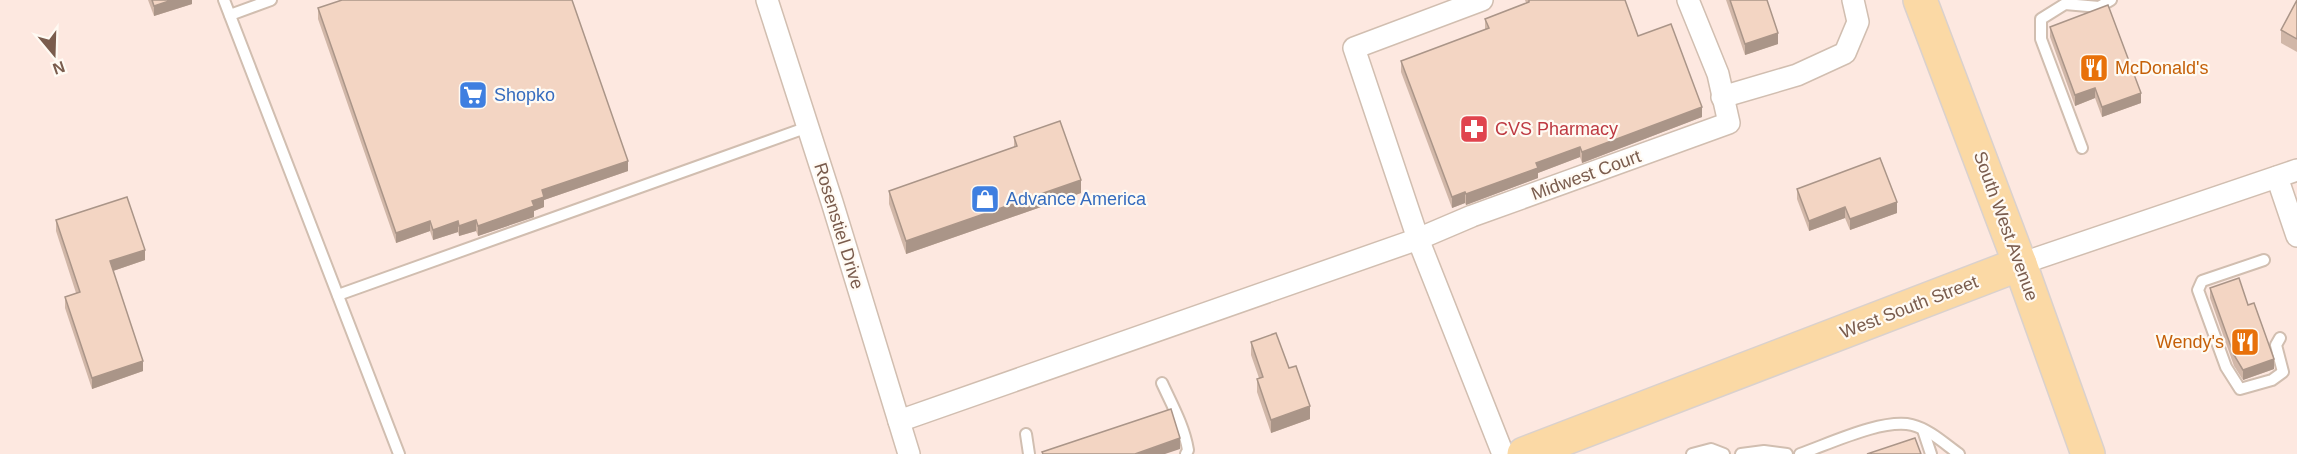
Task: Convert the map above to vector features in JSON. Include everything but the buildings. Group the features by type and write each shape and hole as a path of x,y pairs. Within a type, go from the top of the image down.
{"main road":[{"name":"South West Avenue","path":"1920,0 2020,264 2088,454"},
{"name":"West South Street","path":"1524,454 2020,264"}],"street":[{"name":"Rosenstiel Drive","path":"767,0 909,454"},
{"path":"1482,0 1354,48 1418,239 1503,454"},
{"name":"Midwest Court","path":"1418,239 1448,225 1729,123 1718,74 1688,0"},
{"path":"1722,97 1797,75 1845,53 1858,22 1853,0"},
{"name":"West South Street","path":"2020,264 2297,170"},
{"path":"2277,177 2297,236"},
{"path":"899,421 1418,239"}],"lane":[{"path":"224,0 399,454"},
{"path":"230,15 271,0"},
{"path":"2076,0 2041,19 2041,39 2082,148"},
{"path":"2065,4 2099,7 2111,0"},
{"path":"338,296 808,127"},
{"path":"2264,260 2202,281 2198,290 2226,367 2240,390 2272,380 2283,372 2276,345 2280,338"},
{"path":"1161,383 1176,412 1186,441 1188,450 1186,454"},
{"path":"1804,453 1881,426 1902,424 1923,430 1959,454"},
{"path":"1923,430 1931,454"},
{"path":"1026,434 1029,454"},
{"path":"1692,454 1711,449 1724,454"},
{"path":"1741,454 1764,451 1787,454"}],"shaded area":[{"path":"0,0 2297,0 2297,454 0,454"}],"place":[{"name":"McDonald's","path":"2094,68"},
{"name":"Shopko","path":"473,95"},
{"name":"CVS Pharmacy","path":"1474,129"},
{"name":"Advance America","path":"985,199"},
{"name":"Wendy's","path":"2245,342"}]}
